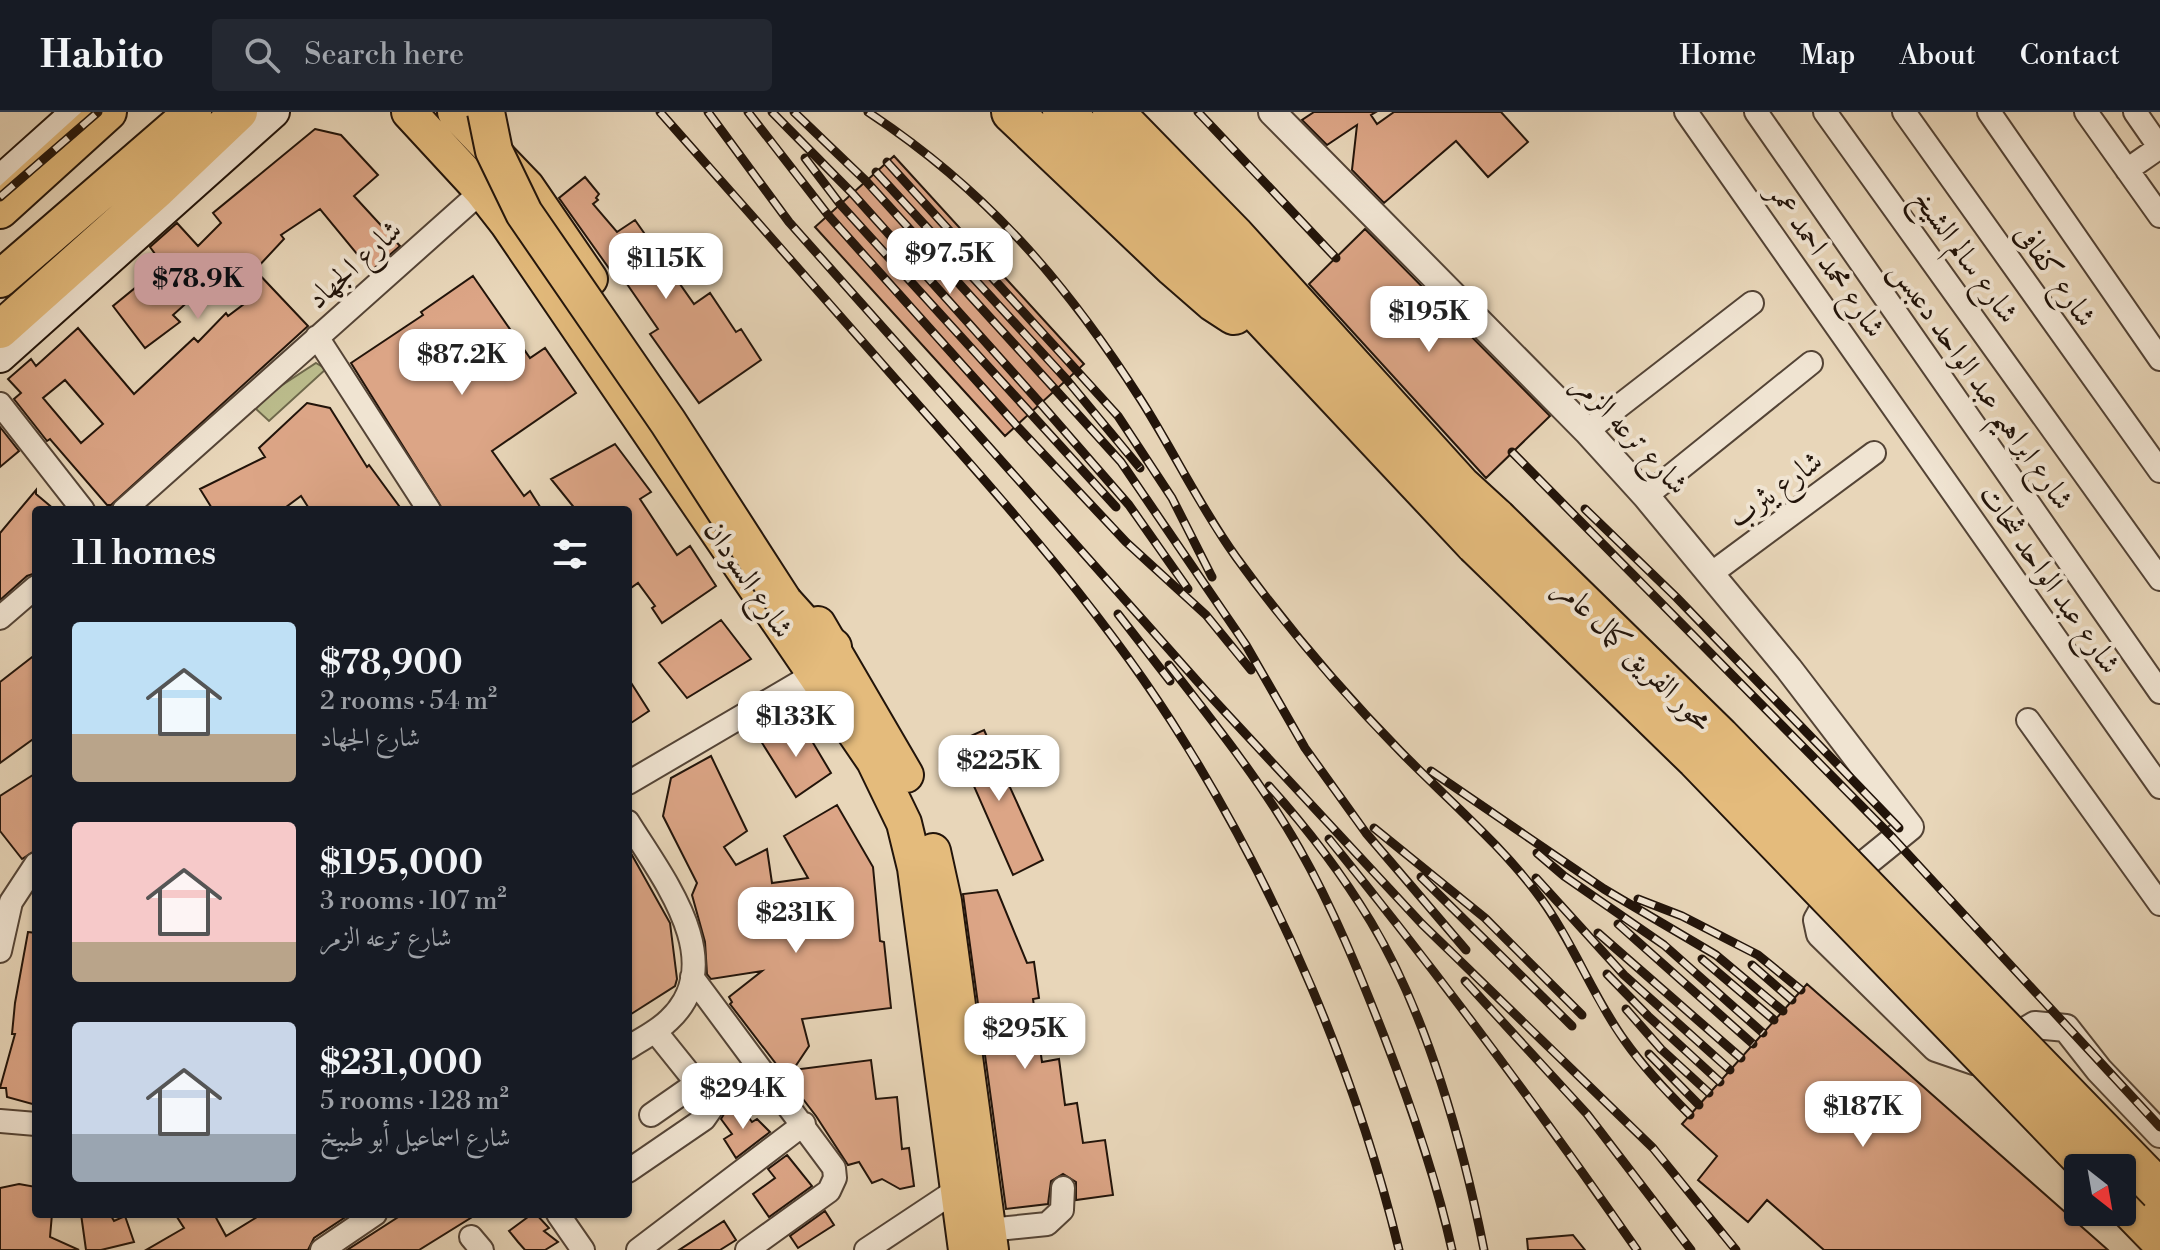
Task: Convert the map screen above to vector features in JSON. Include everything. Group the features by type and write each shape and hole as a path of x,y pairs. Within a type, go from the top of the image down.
{"highway":[{"path":"0,210 108,112"},
{"path":"0,245 155,112"},
{"path":"0,279 193,112"},
{"path":"0,330 239,112"},
{"path":"486,112 494,151 524,213 668,422 784,602 802,622 823,660"},
{"path":"1012,112 1214,301 1231,313 1278,333"},
{"name":"محور الفريق كمال عامر","path":"1063,112 1153,200 1278,333 1486,532 1719,737 2160,1191"},
{"name":"محور الفريق كمال عامر","path":"1113,112 1243,246 1460,486 1486,532 1697,759 2078,1154"},
{"path":"2136,1214 2160,1239"}],"main road":[{"path":"0,181 77,112"},
{"path":"0,357 274,112"},
{"name":"شارع السودان","path":"409,112 482,191 907,777 930,838 944,901 982,1243"},
{"name":"شارع السودان","path":"455,112 527,187 555,225 823,660 886,781 911,846 958,1189 982,1243"}],"street":[{"name":"شارع ترعه الزمر","path":"1272,112 1587,431 1646,496 1712,573 1910,827 1836,887 1817,920 1820,934 1936,1048 1974,1061 2035,1025 2066,1028 2099,1070 2160,1134"},
{"name":"شارع محمد احمد عمر","path":"1686,112 1919,444"},
{"name":"شارع ابراهيم عبد الواحد دعبس","path":"1756,112 2160,692"},
{"name":"شارع سالم الشيخ","path":"1825,112 2160,579"},
{"name":"شارع كفافى","path":"1904,112 2160,471"},
{"path":"1989,112 2160,359"},
{"path":"2086,112 2160,216"},
{"path":"2127,170 2160,148 2140,114"},
{"name":"شارع الجهاد","path":"128,506 482,191"},
{"path":"1587,431 1752,303"},
{"path":"317,337 426,506"},
{"path":"1646,496 1811,363"},
{"path":"0,404 80,506"},
{"name":"شارع عبد الواحد شحات","path":"1919,444 2160,787"},
{"name":"شارع يثرب","path":"1712,573 1874,453"},
{"path":"0,618 32,590"},
{"path":"632,780 823,660"},
{"path":"2028,720 2160,904"},
{"path":"632,829 681,909 692,949 692,977 680,1008 655,1031 632,1045"},
{"path":"0,951 11,902 32,870"},
{"path":"692,977 834,1168 833,1185 824,1196 747,1250"},
{"path":"632,1168 709,1115 711,1103 655,1031"},
{"path":"651,1115 697,1083"},
{"path":"0,1121 32,1124"},
{"path":"638,1250 804,1124"},
{"path":"982,1243 1047,1224 1062,1210 1063,1188"},
{"path":"866,1250 958,1189"},
{"path":"322,1250 369,1218"},
{"path":"561,1218 583,1250"}],"green space":[{"path":"316,363 326,369 269,421 256,409 267,395"}],"building":[{"path":"1314,112 1376,112 1371,115 1377,124 1394,112 1501,112 1528,142 1488,177 1456,141 1384,203 1352,170 1357,125 1327,145 1302,120"},
{"path":"315,129 341,135 378,175 354,196 400,246 371,271 320,209 281,235 284,239 255,270 308,326 111,505 107,505 50,439 47,441 14,399 21,393 8,379 31,359 36,366 78,328 134,394 194,338 198,342 226,313 228,316 252,298 228,266 173,315 180,322 145,348 113,306 163,265 150,247 177,223 198,246 221,223 213,213","holes":["65,380 103,424 81,443 43,398"]},
{"path":"894,156 1084,364 1005,436 815,227"},
{"path":"585,177 599,194 593,204 617,232 635,220 694,304 710,293 736,332 741,329 761,360 699,403 650,334 658,329 618,271 613,274 559,198"},
{"path":"1365,229 1550,416 1486,478 1309,284"},
{"path":"473,276 530,358 545,348 576,393 492,451 524,496 530,491 539,506 440,506 351,363 423,315 421,312"},
{"path":"307,403 330,408 367,467 369,465 399,506 307,506 301,496 287,506 211,506 200,489 265,457 259,448"},
{"path":"0,427 19,451 0,467"},
{"path":"615,444 651,492 640,499 677,555 690,546 716,586 662,623 652,608 655,606 638,583 632,587 632,506 573,506 551,479"},
{"path":"36,490 36,494 50,506 32,506 32,574 0,600 0,533"},
{"path":"721,620 751,659 687,698 659,663"},
{"path":"32,657 32,740 0,763 0,682"},
{"path":"632,684 649,711 632,722"},
{"path":"776,728 809,736 831,773 796,797 759,738"},
{"path":"984,730 1043,860 1013,875 955,743"},
{"path":"711,756 747,831 724,847 736,865 767,849 772,883 808,878 784,836 837,805 873,867 880,941 884,942 891,1008 802,1019 809,1046 793,1070 871,1060 876,1099 897,1097 902,1149 909,1148 914,1186 900,1189 882,1179 872,1183 859,1162 848,1165 816,1116 730,1004 729,997 762,971 711,979 707,974 705,942 692,895 697,883 663,816 671,778"},
{"path":"32,776 32,853 22,859 0,831 0,796"},
{"path":"632,855 670,923 677,979 675,986 632,1013"},
{"path":"997,890 1027,963 1034,962 1039,998 1033,999 1042,1062 1059,1059 1065,1105 1077,1103 1083,1143 1105,1140 1113,1195 1076,1200 1076,1182 1063,1174 1051,1181 1048,1204 1006,1209 963,894"},
{"path":"28,932 32,932 32,1104 7,1097 6,1088 0,1088 15,1034 12,1034"},
{"path":"1807,984 2064,1211 2064,1226 2081,1226 2108,1250 1824,1250 1767,1200 1748,1222 1698,1180 1717,1156 1682,1124"},
{"path":"741,1107 752,1122 757,1119 770,1132 736,1158 724,1139 732,1134 721,1119 724,1114"},
{"path":"787,1155 812,1186 769,1217 753,1194 775,1178 768,1169"},
{"path":"19,1184 32,1186 32,1218 52,1218 50,1237 79,1250 0,1250 0,1188"},
{"path":"825,1211 834,1225 798,1248 790,1236"},
{"path":"82,1218 112,1218 114,1221 126,1218 134,1242 101,1250 86,1250"},
{"path":"178,1218 216,1218 226,1236 255,1218 344,1218 314,1238 308,1250 146,1250 184,1228"},
{"path":"397,1218 471,1218 419,1250 347,1250"},
{"path":"527,1218 540,1218 549,1228 544,1231 558,1242 545,1250 525,1250 509,1231"},
{"path":"724,1221 736,1240 720,1250 679,1250"},
{"path":"1573,1235 1585,1250 1528,1250 1527,1239"}],"railway":[{"path":"0,197 98,112"},
{"path":"660,112 1026,528 1093,611 1156,698 1220,802 1253,863 1312,988 1361,1118 1399,1250"},
{"path":"708,112 789,222 1214,700 1422,924 1653,1148 1736,1250"},
{"path":"748,112 828,215 1017,426 1126,542 1206,615 1251,670"},
{"path":"772,112 852,193 1041,404 1129,505 1188,589"},
{"path":"794,112 866,181 1121,462 1246,645 1305,748 1366,833 1466,950"},
{"path":"868,112 950,173 986,206 1052,277 1112,357 1211,519 1255,583 1357,706 1526,880 1564,934 1625,1041 1656,1080 1690,1115"},
{"path":"1198,112 1336,258"},
{"path":"805,158 840,204 1116,507"},
{"path":"887,162 1118,416 1172,498 1212,577"},
{"path":"876,172 1067,380 1140,468"},
{"path":"1512,452 1893,838 2160,1127"},
{"path":"1585,509 1676,597 1899,828"},
{"path":"1118,614 1170,681"},
{"path":"1169,665 1270,800 1323,894 1365,988 1404,1089 1431,1169 1452,1250"},
{"path":"1431,771 1604,889 1716,955 1783,1011"},
{"path":"1269,786 1348,886 1391,958 1441,1081 1484,1250"},
{"path":"1374,828 1485,918 1582,1015"},
{"path":"1329,839 1487,1042 1637,1250"},
{"path":"1537,853 1564,876 1664,945 1763,1033"},
{"path":"1421,877 1572,1026"},
{"path":"1536,878 1624,975 1730,1070"},
{"path":"1638,899 1682,916 1758,955 1801,990"},
{"path":"1618,924 1753,1044"},
{"path":"1598,933 1741,1058"},
{"path":"1702,959 1774,1020"},
{"path":"1752,965 1792,1000"},
{"path":"1607,974 1720,1082"},
{"path":"1465,981 1587,1114 1691,1250"},
{"path":"1626,1009 1661,1049 1709,1093"},
{"path":"1649,1054 1699,1105"}]}
